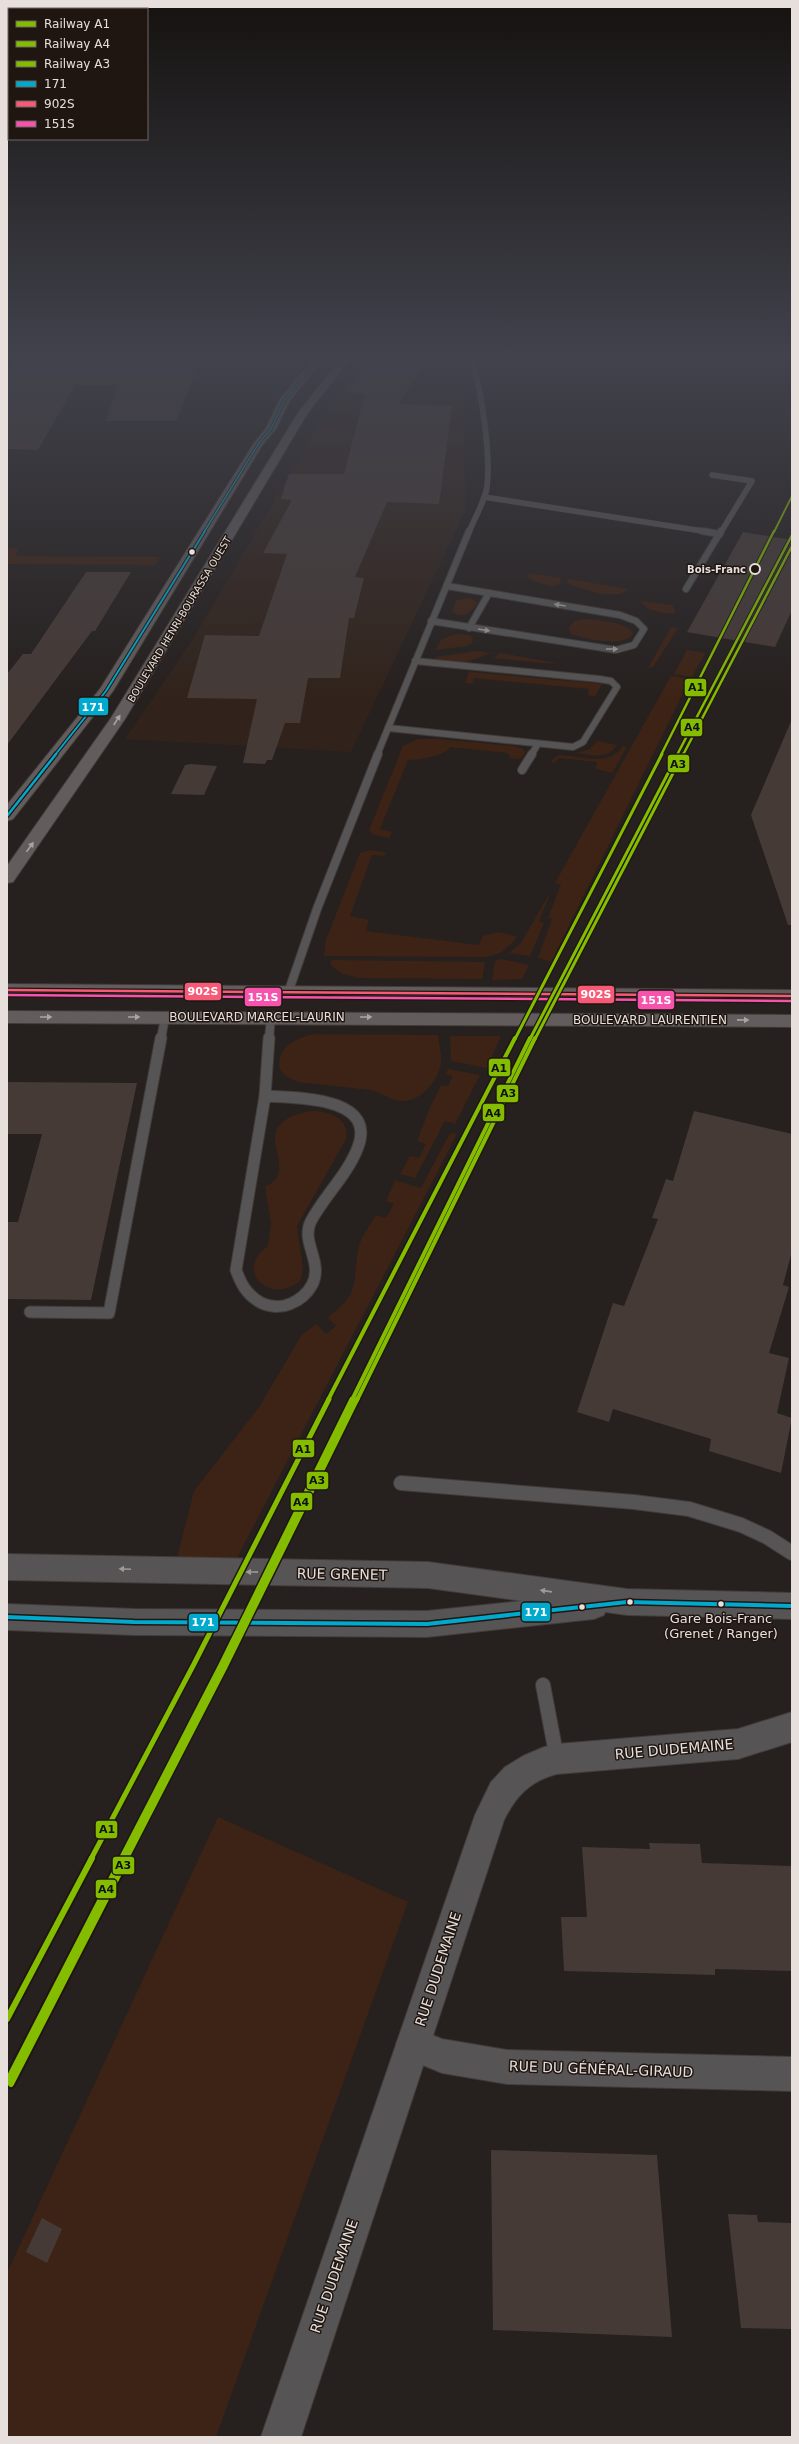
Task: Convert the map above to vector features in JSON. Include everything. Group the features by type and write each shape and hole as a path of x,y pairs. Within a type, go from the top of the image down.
{"main road":[{"name":"BOULEVARD HENRI-BOURASSA OUEST","path":"7,816 106,691 242,471"},
{"name":"BOULEVARD HENRI-BOURASSA OUEST","path":"7,878 118,719 269,471"},
{"path":"7,975 36,990"},
{"name":"BOULEVARD MARCEL-LAURIN","path":"7,990 514,994"},
{"name":"BOULEVARD LAURENTIEN","path":"514,994 792,996"},
{"name":"BOULEVARD MARCEL-LAURIN","path":"7,1017 507,1018"},
{"name":"BOULEVARD LAURENTIEN","path":"507,1018 792,1021"}],"street":[{"name":"RUE GRENET","path":"7,1567 428,1575 626,1602 792,1606"},
{"name":"RUE GRENET","path":"7,1617 134,1622 427,1624 626,1602"},
{"name":"RUE DUDEMAINE","path":"281,2437 490,1815 508,1783 532,1766 558,1759 738,1744 760,1739 792,1727"},
{"name":"RUE DU GÉNÉRAL-GIRAUD","path":"413,2044 442,2056 507,2067 792,2074"}],"lane":[{"path":"288,993 317,909 388,728 431,621 484,497 489,480 488,471"},
{"path":"686,589 752,481 712,475"},
{"path":"484,497 720,534"},
{"path":"431,621 616,650 634,645 644,629 636,621 620,615 447,586"},
{"path":"469,628 489,593"},
{"path":"388,728 573,747 583,742 616,691 616,684 599,679 415,661"},
{"path":"522,770 538,744"},
{"path":"30,1312 109,1313 165,1017"},
{"path":"265,1096 290,1097 339,1105 355,1113 362,1126 359,1146 310,1222 308,1235 314,1257 316,1277 309,1292 293,1303 276,1307 248,1296 238,1283 236,1270 265,1096 271,1017"},
{"path":"401,1483 641,1502 701,1511 749,1526 792,1553"},
{"path":"543,1685 558,1759"}],"shaded area":[{"path":"292,471 465,471 466,509 351,752 125,739 193,639"},
{"path":"7,548 18,548 16,556 160,557 155,565 7,564"},
{"path":"529,573 561,578 560,584 552,586 539,583 527,577"},
{"path":"568,579 628,589 623,593 616,594 600,593 569,584 567,583"},
{"path":"469,598 478,602 470,612 461,615 452,612 456,600"},
{"path":"641,601 672,605 675,610 674,613 656,611 647,607"},
{"path":"584,619 619,624 630,630 633,634 621,641 603,641 584,638 570,633 569,628 574,621"},
{"path":"671,627 678,628 653,667 648,668"},
{"path":"455,634 471,635 473,642 467,646 435,650 442,639"},
{"path":"687,650 705,653 692,677 674,674"},
{"path":"477,651 491,653 470,661 455,663 447,663 435,657"},
{"path":"501,653 555,663 558,664 493,658"},
{"path":"469,672 602,684 595,697 588,695 589,689 474,678 472,684 465,683"},
{"path":"671,676 690,679 551,962 538,958 552,919 548,918 561,884 555,883"},
{"path":"418,739 439,739 514,746 523,749 525,752 521,758 517,759 509,758 510,755 507,753 450,747 443,753 437,755 408,760 380,829 392,832 389,838 374,835 369,830 403,746"},
{"path":"597,741 617,745 613,750 604,755 576,753 590,749"},
{"path":"623,746 627,747 612,773 596,769 597,762 559,758 554,763 550,762 558,755 602,759 617,753"},
{"path":"369,850 386,852 384,856 372,855 350,916 369,920 366,931 479,945 483,936 499,932 518,937 502,952 487,957 324,956 326,940 360,853"},
{"path":"552,889 539,921 544,923 530,956 509,953 521,943"},
{"path":"501,959 529,965 522,979 492,980 495,961"},
{"path":"331,960 485,962 482,979 358,978 341,973 331,965"},
{"path":"315,1034 438,1035 441,1063 437,1076 428,1089 409,1101 394,1100 370,1090 298,1082 287,1077 280,1070 279,1062 284,1050 295,1041"},
{"path":"450,1036 501,1036 487,1068 451,1061"},
{"path":"448,1069 480,1075 455,1124 445,1121 415,1178 400,1174 410,1156 419,1158 426,1144 417,1141 441,1085 448,1086 453,1076 446,1074"},
{"path":"310,1111 328,1113 343,1122 347,1133 346,1139 297,1226 303,1268 301,1280 289,1287 278,1289 268,1287 260,1282 255,1274 254,1265 258,1255 268,1246 271,1223 265,1187 276,1179 279,1171 275,1141 276,1133 278,1127 289,1118"},
{"path":"450,1133 457,1134 237,1558 177,1558 194,1491 259,1407 301,1336 316,1324 326,1334 336,1326 328,1317 339,1308 351,1293 354,1285 360,1242 376,1215 386,1218 394,1204 386,1201 395,1180 421,1188"},
{"path":"218,1817 408,1902 216,2437 7,2437 7,2273"}],"building":[{"path":"345,471 443,471 439,504 387,502 355,577 364,578 354,618 349,618 340,678 308,678 300,723 285,723 272,760 267,760 265,764 243,763 257,699 187,698 205,635 259,636 287,554 263,553 292,500 281,499 289,474 344,474"},
{"name":"Bois-Franc","path":"743,532 792,540 792,610 775,647 687,632"},
{"path":"86,572 131,572 95,631 92,631 7,745 7,674 23,654 31,654"},
{"path":"792,719 792,925 788,925 751,815"},
{"path":"185,765 217,766 204,795 171,794"},
{"path":"7,1082 137,1083 91,1300 7,1299 7,1222 18,1222 42,1134 7,1134"},
{"path":"694,1111 792,1134 792,1251 783,1285 789,1287 769,1353 789,1358 777,1413 792,1418 781,1473 709,1451 711,1439 613,1409 609,1422 577,1412 613,1303 624,1306 658,1219 652,1218 666,1179 673,1181"},
{"path":"649,1843 700,1844 702,1863 792,1866 792,1971 715,1969 715,1975 564,1971 561,1917 587,1917 582,1847 650,1849"},
{"path":"491,2150 657,2155 672,2337 493,2330"},
{"path":"728,2214 757,2215 758,2222 792,2223 792,2329 741,2328"},
{"path":"42,2218 62,2229 47,2263 26,2252"}],"rail line":[{"name":"A1","path":"7,2019 194,1664 432,1195 603,871 792,496"},
{"name":"A4","path":"7,2082 221,1665 533,1032 792,535"},
{"name":"A3","path":"11,2084 225,1667 537,1034 792,546"}],"transit line":[{"name":"171","path":"7,816 106,691 242,471"},
{"name":"902S","path":"7,990 792,996"},
{"name":"151S","path":"7,995 792,1001"},
{"name":"171","path":"7,1617 134,1622 427,1624 627,1602 792,1606"}],"place":[{"name":"Bois-Franc","path":"755,569"},
{"name":"Gare Bois-Franc (Grenet / Ranger)","path":"721,1604"}]}
